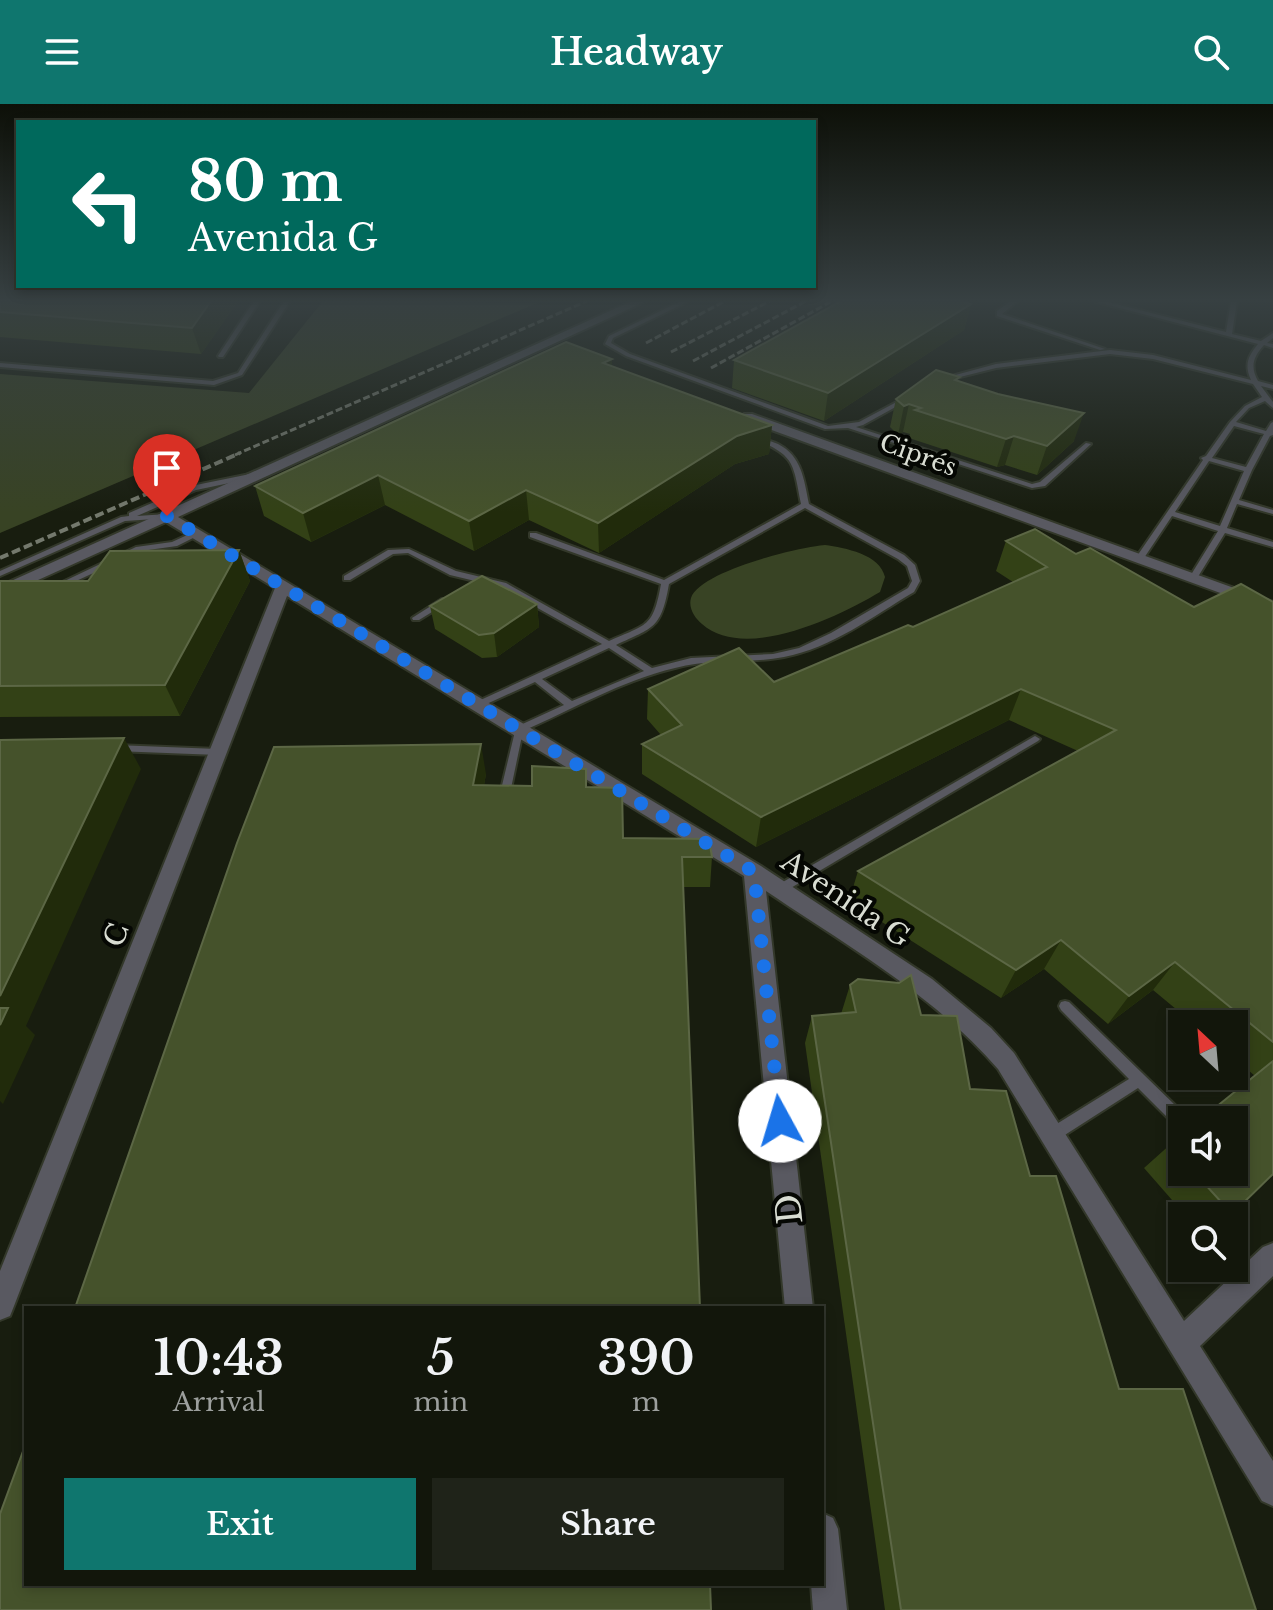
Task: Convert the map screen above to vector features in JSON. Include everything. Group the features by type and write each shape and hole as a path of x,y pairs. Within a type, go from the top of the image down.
{"street":[{"path":"4,593 167,516 490,371"},
{"name":"Ciprés","path":"740,414 1273,607"},
{"name":"Avenida G","path":"167,516 754,872 958,1012 1006,1061 1273,1490"},
{"name":"C","path":"0,1306 284,585"},
{"name":"D","path":"754,872 799,1306"},
{"path":"1181,1344 1273,1257"},
{"path":"824,1549 830,1610"}],"lane":[{"path":"75,371 214,383 232,379 242,371"},
{"path":"672,371 817,425 850,427 1032,486 1042,484 1088,444"},
{"path":"935,382 976,371"},
{"path":"1214,371 1273,387"},
{"path":"1252,371 1273,406"},
{"path":"850,427 873,418 912,395"},
{"path":"1139,559 1205,458 1232,423 1247,407 1266,398"},
{"path":"1232,423 1270,434"},
{"path":"1193,578 1223,529 1248,470 1273,424"},
{"path":"502,805 519,729 651,671 680,663 787,654 811,647 911,590 916,581 911,565 805,505 797,468 790,453 746,434"},
{"path":"1205,458 1248,470"},
{"path":"0,574 194,488 258,475"},
{"path":"1236,501 1273,512"},
{"path":"477,705 636,633 656,619 665,583 805,505"},
{"path":"1169,513 1273,545"},
{"path":"124,519 167,516"},
{"path":"52,589 121,556 154,545 174,544 196,533"},
{"path":"533,535 665,583"},
{"path":"167,556 174,544"},
{"path":"102,546 121,556"},
{"path":"347,578 391,552 405,550 445,570 503,585 651,671"},
{"path":"80,576 111,575"},
{"path":"467,587 480,580"},
{"path":"416,618 454,595"},
{"path":"537,679 572,706"},
{"path":"780,889 1035,739"},
{"path":"100,747 218,752"},
{"path":"1065,1006 1168,1108"},
{"path":"1052,1135 1139,1080"}],"green space":[{"path":"266,371 378,371 0,533 0,374 249,393"},
{"path":"825,545 861,554 876,563 885,577 880,592 817,623 766,637 742,639 720,635 702,624 693,612 691,598 698,588 712,579 752,562"}],"building":[{"path":"503,371 626,371 772,425 737,436 598,523 526,490 469,521 378,475 303,513 255,486"},
{"path":"766,371 863,371 828,393"},
{"path":"934,371 940,371 960,377 955,380 998,394 1084,413 1047,446 1014,436 1006,439 915,410 921,408 909,404 904,406 896,399"},
{"path":"1035,529 1076,554 1090,548 1194,607 1241,584 1273,602 1273,1042 1248,1022 1248,1010 1234,1010 1175,962 1129,996 1061,940 1016,970 858,871 1116,730 1021,689 761,817 642,744 682,725 648,689 739,648 774,682 908,625 913,627 1047,567 1006,541"},
{"path":"239,550 165,685 0,686 0,581 88,581 110,551"},
{"path":"482,576 537,604 494,633 479,635 430,606"},
{"path":"124,738 0,996 0,740"},
{"path":"481,744 473,785 532,786 532,766 586,769 586,787 622,788 623,838 709,839 712,857 682,857 700,1306 76,1306 237,843 274,747"},
{"path":"911,975 921,1015 957,1016 970,1089 1006,1091 1030,1176 1056,1176 1119,1389 1183,1389 1256,1610 901,1610 812,1016 856,1012 850,985 858,979 899,983"},
{"path":"0,1008 8,1008 0,1025"},
{"path":"1273,1061 1273,1174 1244,1202 1221,1202 1207,1186 1248,1186 1248,1106 1217,1106 1237,1090 1248,1090 1248,1081"},
{"path":"24,1448 24,1586 710,1586 711,1610 0,1610 0,1514"}],"railway":[{"path":"235,455 426,371"},
{"path":"0,558 240,453"}],"route":[{"path":"167,516 754,872 780,1121"}]}
